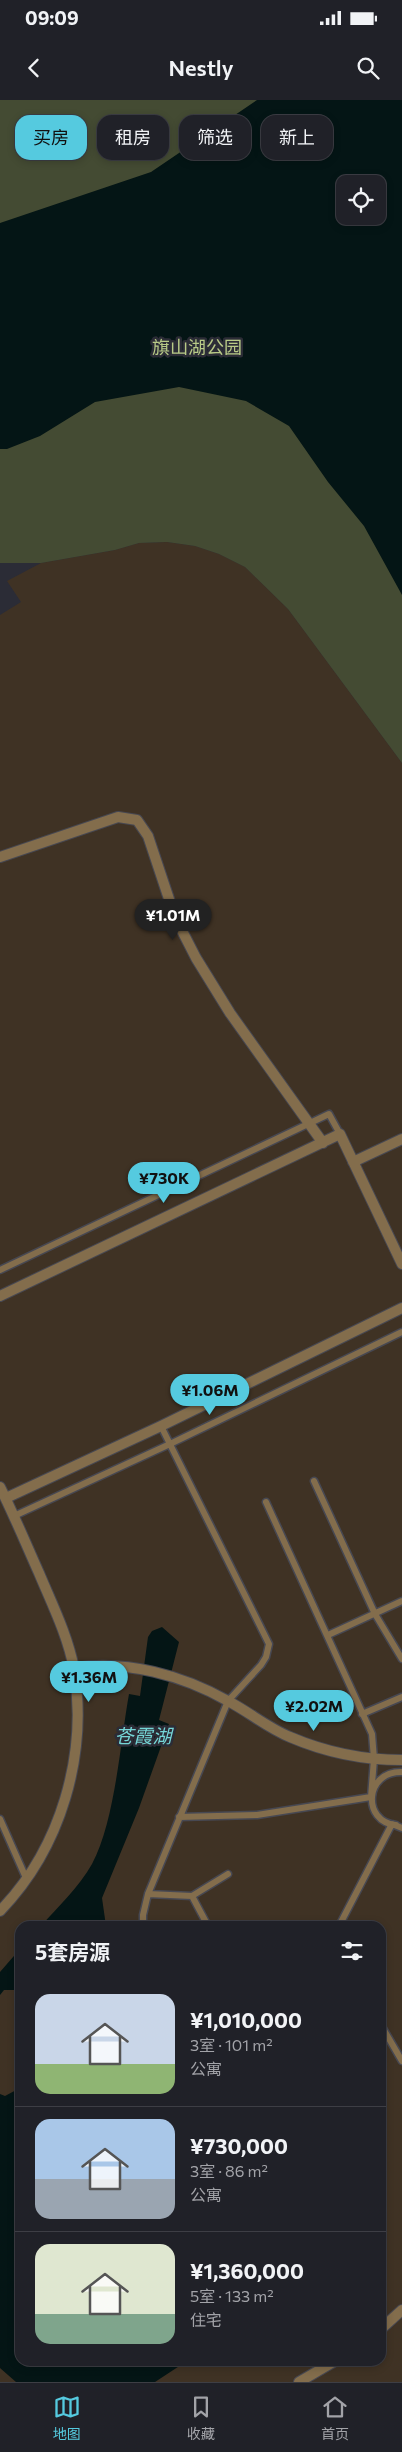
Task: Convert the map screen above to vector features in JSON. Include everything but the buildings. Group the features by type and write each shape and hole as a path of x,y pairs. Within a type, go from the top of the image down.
{"street":[{"path":"0,857 118,817 137,820 148,836 175,917 196,958 230,1013 323,1143"},
{"path":"0,1296 340,1134 402,1264"},
{"path":"353,1162 402,1139"},
{"path":"6,1498 161,1426 402,1308"},
{"path":"0,1487 54,1607 74,1668 77,1708 76,1744 69,1786 58,1821 42,1854 0,1911"},
{"path":"74,1668 112,1667 157,1673 185,1680 228,1701 290,1737 323,1749 374,1759 402,1760"},
{"path":"386,2324 402,2310"},
{"path":"299,2382 326,2366"}],"lane":[{"path":"0,1270 329,1114 340,1134"},
{"path":"14,1516 170,1444 402,1332"},
{"path":"143,1921 148,1894 228,1701 261,1665 266,1657 268,1644 161,1426"},
{"path":"314,1481 375,1614 402,1659"},
{"path":"266,1502 372,1734 374,1759 371,1797 377,1815 402,1828"},
{"path":"328,1635 402,1601"},
{"path":"362,1714 402,1697"},
{"path":"371,1797 373,1788 378,1780 386,1775 402,1772"},
{"path":"179,1817 257,1815 371,1797"},
{"path":"0,1819 26,1878"},
{"path":"392,1824 402,1825"},
{"path":"342,1921 392,1824"},
{"path":"148,1894 192,1896 228,1874"},
{"path":"192,1896 205,1921"},
{"path":"386,2034 402,2061"}],"shaded area":[{"path":"167,542 195,546 219,554 245,567 288,609 402,763 402,2382 0,2382 0,615 21,602 7,581 41,563 115,550 139,543"}],"green space":[{"name":"旗山湖公园","path":"0,100 402,100 402,763 288,609 245,567 219,554 195,546 167,542 139,543 115,550 41,563 0,563"}],"water":[{"path":"257,100 402,100 402,595 364,526 328,482 289,426 246,401 179,387 95,402 40,436 7,449 0,449 0,223 151,172 179,153 179,160 251,160 251,115 235,115"},
{"name":"苍霞湖","path":"162,1627 179,1642 159,1720 169,1724 139,1808 102,1898 105,1921 46,1921 81,1881 92,1864 100,1846 116,1782 129,1694 140,1696 148,1637 152,1631"},
{"path":"15,1955 15,1990 4,1990 0,1995 0,1972"},
{"path":"15,2091 15,2366 179,2366 155,2382 16,2382 0,2368 0,2094 5,2096"}]}
